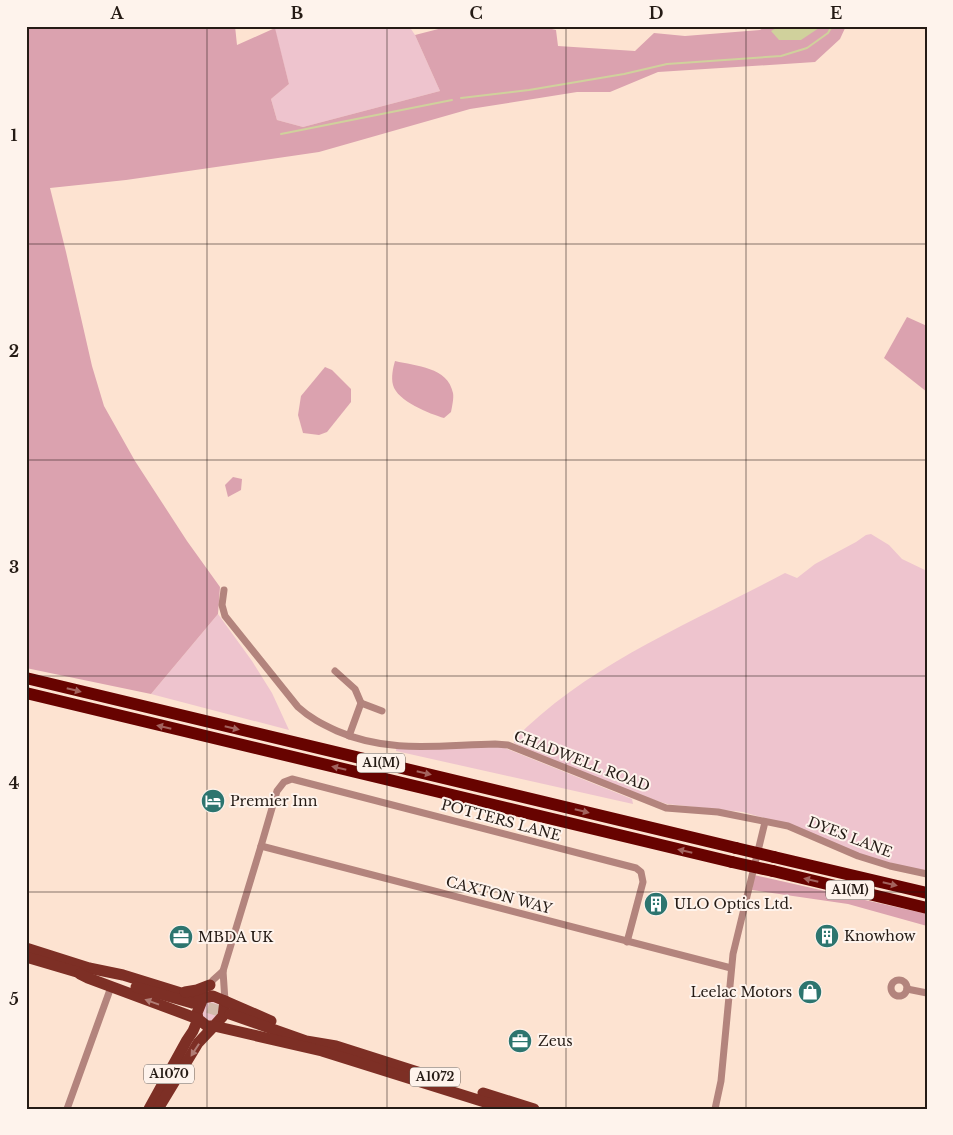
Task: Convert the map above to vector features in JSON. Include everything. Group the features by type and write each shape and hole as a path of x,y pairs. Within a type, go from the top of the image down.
{"highway":[{"name":"A1(M)","path":"26,678 927,893"},
{"name":"A1(M)","path":"26,693 927,908"}],"main road":[{"name":"A1072","path":"26,948 84,971 111,987 198,1019 207,1026 322,1050 507,1109"},
{"name":"A1072","path":"26,957 84,971 192,1003"},
{"name":"A1072","path":"84,971 123,975 203,998 212,996 336,1046"},
{"path":"183,992 197,990 210,985"},
{"path":"198,1019 196,1013 203,998"},
{"path":"214,1026 223,1016 225,1001"},
{"path":"176,1011 185,1026 187,1040"},
{"name":"A1072","path":"230,1014 306,1041 322,1050"},
{"name":"A1070","path":"149,1109 198,1019"},
{"name":"A1070","path":"158,1109 198,1043 214,1026"},
{"name":"A1072","path":"306,1041 336,1046 534,1109"}],"street":[{"name":"CHADWELL ROAD","path":"223,594 222,605 226,616 307,716 349,736 376,744 404,747 508,745 666,808 718,812 765,822"},
{"path":"336,671 355,689 361,703 349,736"},
{"path":"361,703 382,711"},
{"name":"POTTERS LANE","path":"261,846 278,791 284,782 297,780 636,868 641,872 643,882 627,942"},
{"path":"715,1109 721,1081 731,968 765,822"},
{"name":"DYES LANE","path":"765,822 788,826 858,856 890,866 927,874"},
{"path":"225,1001 223,971 261,846"},
{"name":"CAXTON WAY","path":"261,846 731,968"},
{"path":"203,998 210,985 223,971"},
{"path":"67,1109 111,987"},
{"path":"908,989 927,993"}],"shaded area":[{"path":"26,26 235,26 237,45 275,28 289,84 271,99 277,120 303,127 440,91 415,35 450,26 540,26 556,30 558,46 635,51 654,33 685,36 760,30 766,26 846,26 840,39 815,62 658,72 610,92 577,92 470,109 319,152 126,180 50,188 92,366 104,406 135,461 187,541 220,587 218,614 151,694 26,668"},
{"path":"274,26 409,26 415,35 440,91 303,127 277,120 271,99 289,84"},
{"path":"780,26 822,26 801,40 779,40 771,31"},
{"path":"907,317 927,326 927,392 884,358"},
{"path":"395,361 430,369 445,378 450,384 453,393 451,412 444,418 423,410 401,396 396,391 392,382"},
{"path":"325,367 332,370 351,389 351,402 327,432 319,435 303,433 298,415 301,396"},
{"path":"233,477 242,479 241,490 228,497 225,485"},
{"path":"871,534 889,545 902,559 927,571 927,872 891,866 778,822 743,812 667,804 535,754 514,743 514,740 543,713 574,689 643,646 785,573 797,578 815,564"},
{"path":"218,614 252,661 272,693 289,730 151,694"},
{"path":"396,748 505,748 632,799 633,804 396,751"},
{"path":"754,875 927,914 927,926 848,904 752,890"},
{"path":"210,1001 218,1004 221,1012 211,1021 203,1019 200,1008"}],"waterway":[{"path":"461,98 529,90 624,74 667,64 781,56 807,48 828,33 832,26"},
{"path":"281,134 452,100"}],"tunnel":[{"path":"192,1003 230,1014"}],"place":[{"name":"Premier Inn","path":"213,801"},
{"name":"ULO Optics Ltd.","path":"656,904"},
{"name":"Knowhow","path":"827,936"},
{"name":"MBDA UK","path":"181,937"},
{"name":"Leelac Motors","path":"810,992"},
{"name":"Zeus","path":"520,1041"}]}
